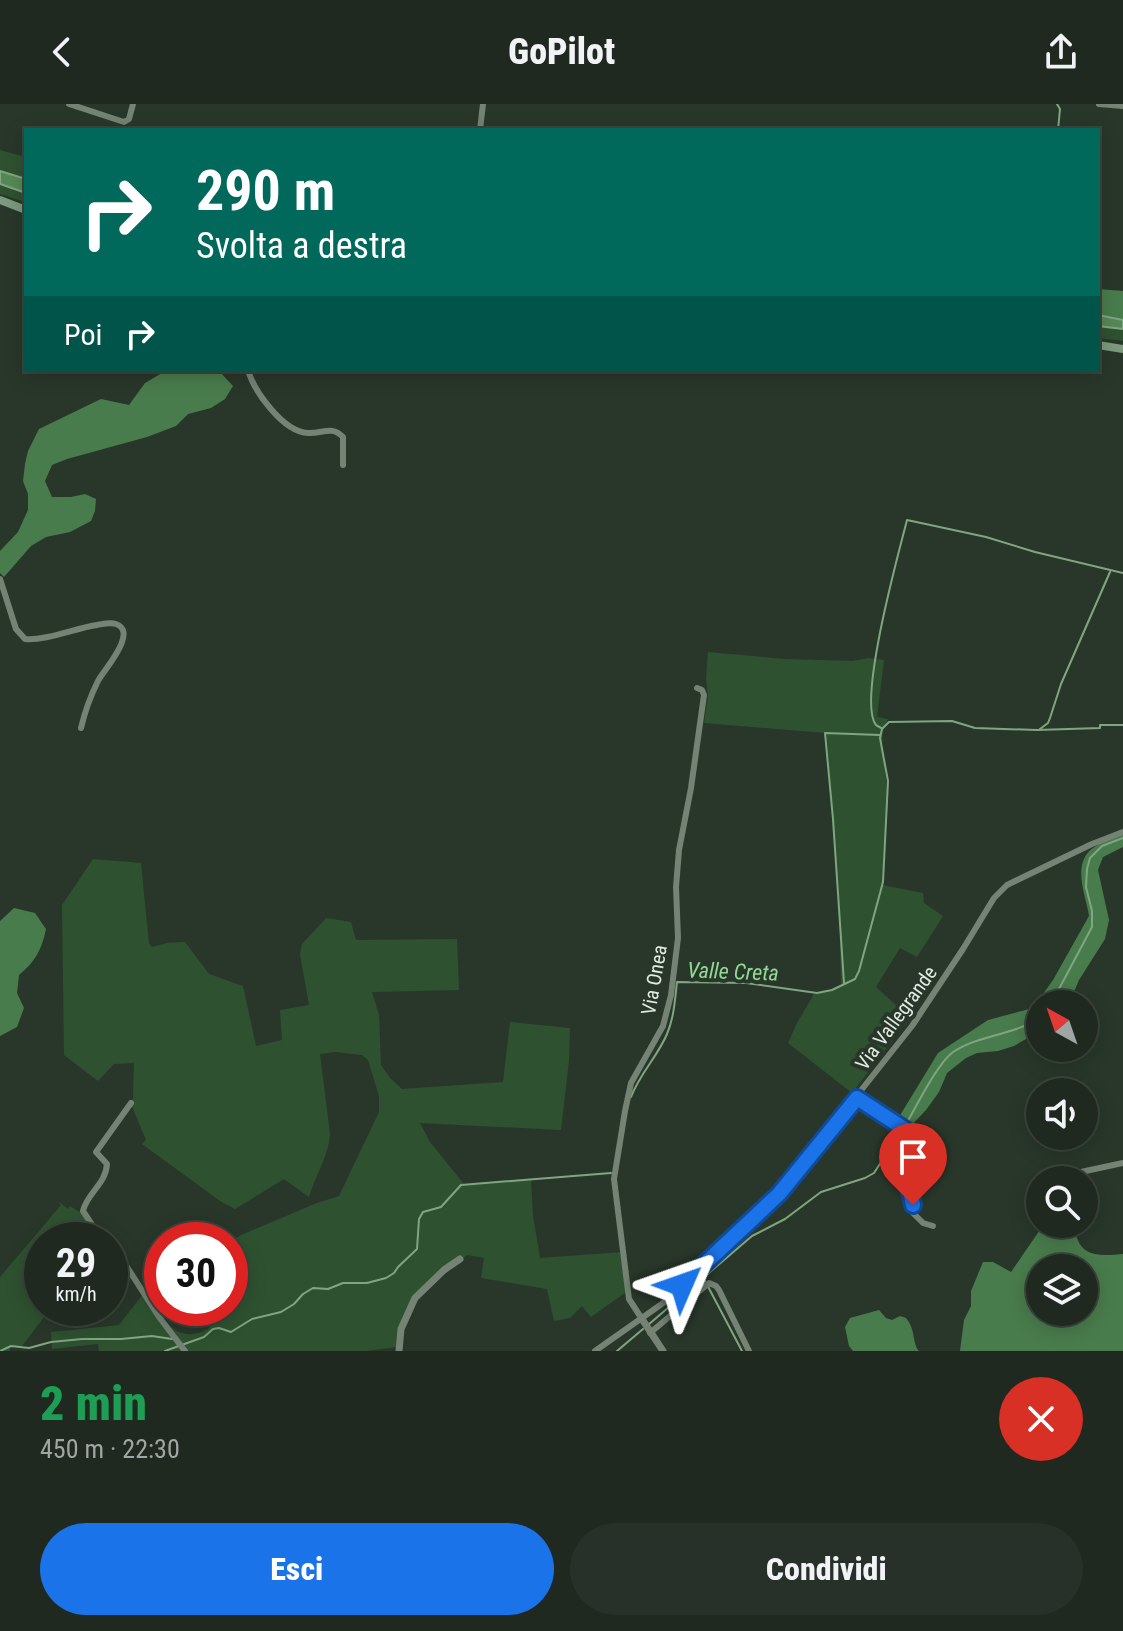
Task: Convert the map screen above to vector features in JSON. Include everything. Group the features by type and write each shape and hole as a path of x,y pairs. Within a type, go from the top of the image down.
{"main road":[{"path":"0,200 24,209"},
{"path":"1100,345 1123,349"}],"street":[{"path":"69,104 124,122 129,119 133,104"},
{"path":"480,128 483,104"},
{"path":"1099,104 1123,106"},
{"path":"249,372 265,404 297,430 306,433 327,429 338,431 343,437 343,465"},
{"path":"0,579 16,629 25,639 33,640 112,623 122,629 117,656 100,676 86,705 81,728"},
{"name":"Via Onea","path":"646,1326 629,1299 614,1179 631,1083 663,1026 671,995 678,938 676,887 679,850 704,695 697,688"},
{"name":"Via Vallegrande","path":"646,1326 666,1301 779,1194 912,1026 994,898 1007,885 1123,832"},
{"path":"857,1098 907,1133 898,1164 911,1195 913,1213 923,1223 933,1226"},
{"path":"90,1222 83,1211 84,1204 107,1170 107,1164 96,1152 131,1103"},
{"path":"1098,1168 1123,1163"},
{"path":"399,1351 401,1329 415,1298 460,1259"},
{"path":"128,1269 185,1351"},
{"path":"595,1351 646,1326 707,1284 719,1290 749,1351"},
{"path":"646,1326 663,1351"}],"shaded area":[{"path":"0,150 24,156 24,178 0,171"},
{"path":"0,171 24,178 24,192 0,184"},
{"path":"0,184 24,192 24,201 0,194"},
{"path":"1100,289 1123,291 1123,320 1100,315"},
{"path":"1100,315 1123,320 1123,329 1100,326"},
{"path":"1100,326 1123,329 1123,341 1100,338"},
{"path":"220,372 233,386 225,399 211,408 188,414 176,426 147,437 52,465 45,481 52,497 85,494 96,499 91,521 70,532 46,537 31,546 4,577 0,573 0,551 18,532 28,510 28,494 23,481 25,464 39,429 101,399 129,405 145,383 162,373"},
{"path":"708,652 785,659 884,660 877,717 888,719 882,747 888,796 882,885 923,893 924,903 943,916 917,957 900,948 876,987 909,1019 852,1093 788,1043 814,994 841,986 836,860 825,733 704,723 708,696"},
{"path":"1123,835 1123,847 1103,857 1098,870 1109,920 1105,939 1075,990 1046,990 1089,916 1081,871 1086,855 1100,844"},
{"path":"93,859 141,863 149,944 152,947 185,942 209,974 243,986 256,1046 282,1040 280,1010 309,1005 300,954 302,944 326,918 351,922 356,940 457,939 459,990 372,992 379,1015 381,1065 402,1089 503,1082 510,1022 570,1028 561,1130 420,1123 430,1142 464,1184 531,1180 540,1258 623,1252 626,1292 591,1317 582,1306 570,1318 554,1321 547,1289 481,1278 484,1258 467,1255 430,1284 407,1314 397,1347 366,1351 99,1351 98,1344 52,1349 51,1332 128,1326 128,1313 144,1293 144,1326 171,1326 186,1334 209,1326 248,1326 248,1232 339,1196 379,1112 379,1096 368,1060 362,1055 320,1054 330,1134 309,1197 284,1179 235,1209 220,1201 142,1144 146,1140 131,1104 134,1063 114,1064 98,1081 64,1055 62,905"},
{"path":"14,908 35,913 46,929 37,955 19,975 17,993 24,1008 17,1027 0,1036 0,921"},
{"path":"1026,1010 1026,1039 1014,1046 966,1058 947,1073 939,1092 909,1128 899,1117 938,1053 988,1020"},
{"path":"58,1201 94,1222 47,1222 61,1205"},
{"path":"1034,1238 1077,1238 1084,1249 1097,1254 1026,1254 1026,1326 1098,1326 1098,1254 1123,1254 1123,1351 960,1351 964,1320 971,1306 971,1291 983,1262 993,1262 1011,1272"},
{"path":"24,1249 24,1326 37,1326 22,1346 10,1347 10,1351 0,1351 0,1277"},
{"path":"879,1310 892,1320 900,1316 906,1318 919,1351 853,1351 845,1327 850,1318"}],"waterway":[{"path":"1057,104 1060,109 1058,128"},
{"path":"881,728 876,725 872,711 875,658 907,520 1123,573"},
{"name":"Valle Creta","path":"1040,729 1048,723 1061,684 1110,572"},
{"name":"Valle Creta","path":"631,1097 667,1034 677,982 746,983 817,993 855,979 883,882 888,781 880,738 882,729 889,722 952,721 975,728 1037,730 1123,725"},
{"path":"844,983 825,733 880,735"},
{"path":"1058,990 1092,927 1086,887 1090,858 1102,846 1123,838"},
{"path":"905,1126 934,1076 953,1052 1026,1025"},
{"path":"648,1325 752,1236 785,1219 821,1192 874,1173 901,1131"},
{"name":"Valle Creta","path":"165,1351 204,1337 213,1329 231,1332 252,1319 281,1312 313,1288 328,1289 343,1283 367,1283 386,1278 417,1249 419,1219 423,1212 441,1207 461,1185 611,1173"},
{"path":"704,1279 742,1351"},
{"path":"617,1351 643,1329"},
{"path":"0,1351 11,1346 29,1348 82,1339 152,1336 172,1339"}],"route":[{"path":"682,1285 779,1194 857,1098 906,1130 898,1164 913,1205"}]}
